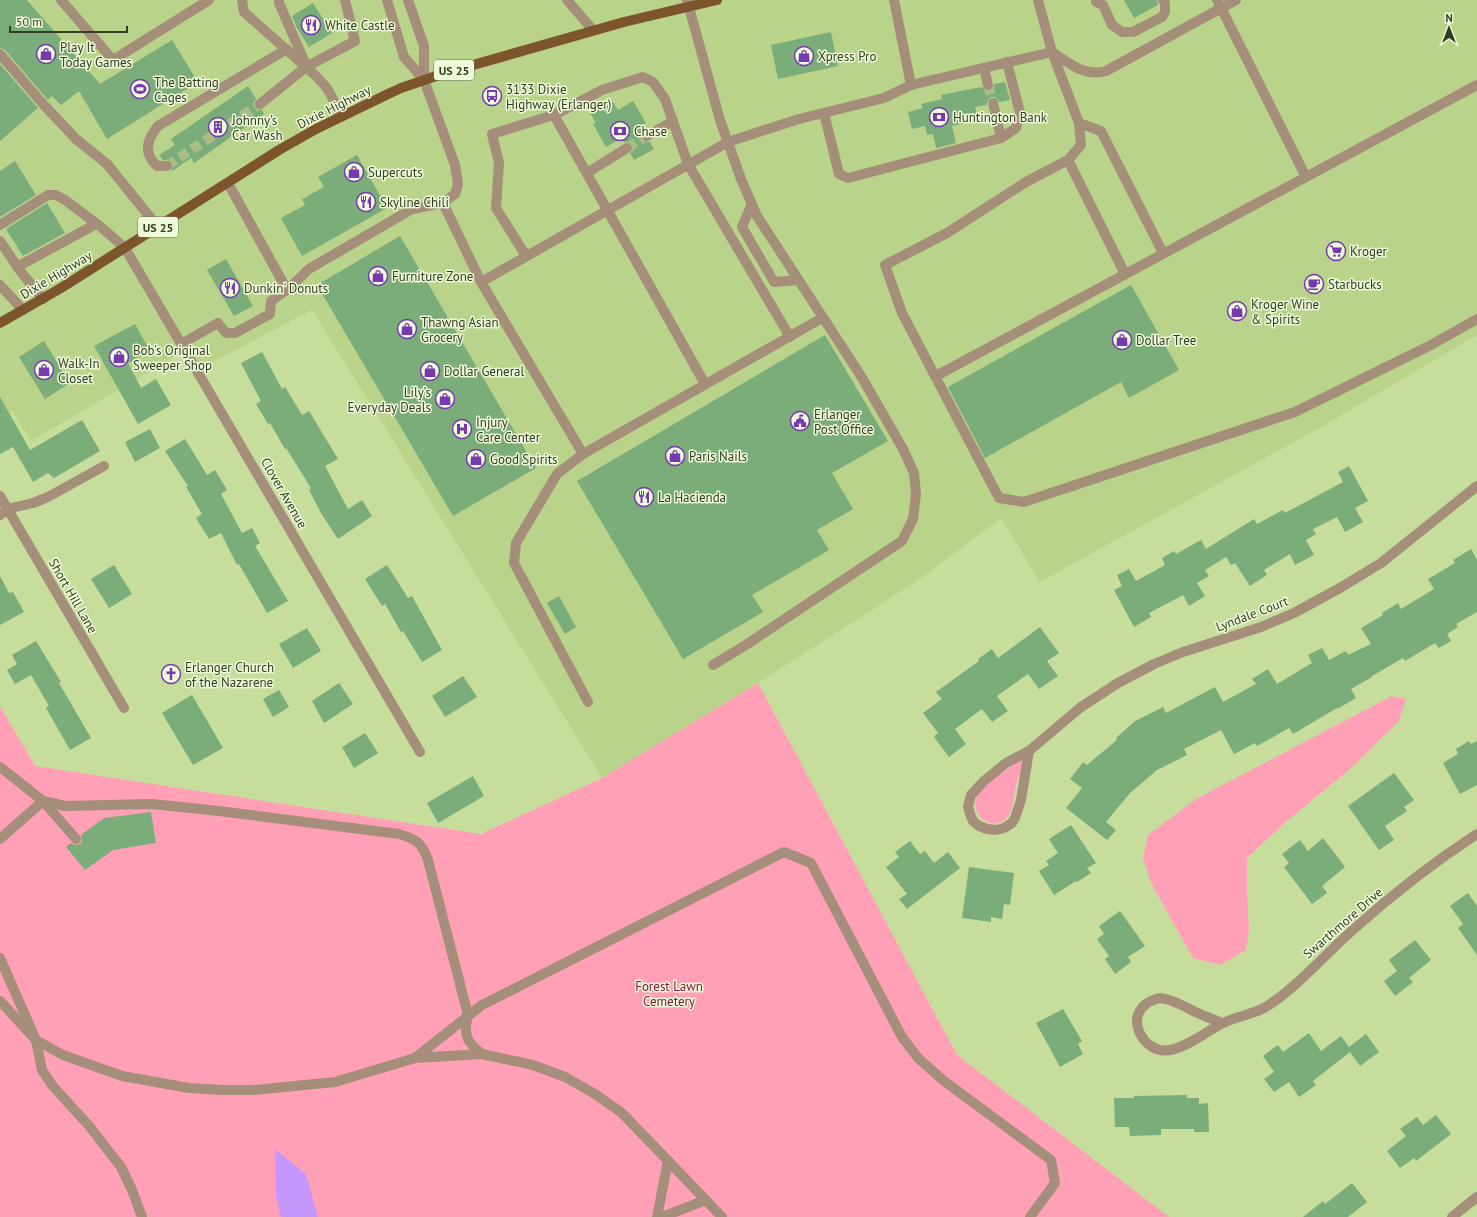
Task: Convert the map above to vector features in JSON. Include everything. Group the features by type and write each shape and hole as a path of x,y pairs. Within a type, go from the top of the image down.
{"main road":[{"name":"Dixie Highway","path":"0,323 43,299 279,150 341,117 401,88 445,73 688,3 717,0"}],"street":[{"path":"61,0 113,60 209,0"},
{"path":"242,0 244,12 287,49 326,87 341,117"},
{"path":"279,0 306,67"},
{"path":"260,104 306,67 355,41 345,0"},
{"path":"387,0 404,57 424,80"},
{"path":"181,344 218,323 226,333 235,333 270,314 271,301 287,290 309,269 412,209 443,203 455,194 458,184 455,165 424,80 424,46 408,0"},
{"path":"567,0 593,30"},
{"path":"894,0 911,85"},
{"path":"1038,0 1052,52 1079,123 1081,145 1068,160 1026,182 947,233 885,265 902,313 999,498 1024,502 1295,412 1431,345 1477,319"},
{"path":"1096,2 1103,5 1112,25 1122,32 1133,32 1162,17 1165,12 1165,3 1163,0"},
{"path":"481,282 728,142 799,119 884,98 911,85 1052,52 1075,67 1087,72 1097,73 1106,71 1219,4 1236,0"},
{"path":"688,3 720,120 757,216 861,376 903,449 914,473 916,494 913,518 902,541 749,643 713,665"},
{"path":"1219,4 1306,176"},
{"path":"167,166 157,166 152,161 148,150 148,143 151,134 158,126 287,49"},
{"path":"0,54 43,104 76,139 107,164 158,227"},
{"path":"824,113 839,174 848,178 1001,138 1016,128 1020,113 1007,62"},
{"path":"984,68 988,85"},
{"path":"526,256 496,208 499,163 492,134 554,115 602,90 643,77 653,82 665,99 688,164 790,336"},
{"path":"936,376 1477,85"},
{"path":"993,103 1001,138"},
{"path":"554,115 705,384"},
{"path":"647,136 673,121"},
{"path":"1079,123 1101,131 1163,253"},
{"path":"587,173 627,148"},
{"path":"1068,160 1125,274"},
{"path":"228,183 287,290"},
{"path":"0,225 48,195 56,195 65,200 125,248"},
{"path":"443,203 481,282 583,454"},
{"path":"752,204 742,227 774,282 798,280"},
{"path":"17,267 96,224"},
{"path":"0,241 17,267 43,299"},
{"name":"Clover Avenue","path":"125,248 420,752"},
{"path":"0,285 23,310"},
{"path":"588,702 514,562 516,543 557,474 583,454 822,318"},
{"path":"4,512 48,497 104,466"},
{"name":"Lyndale Court","path":"1029,751 1021,800 1012,823 1004,828 996,830 979,826 973,821 970,814 968,806 971,795 984,781 1006,763 1029,751 1081,707 1118,683 1154,664 1183,652 1260,627 1294,613 1340,588 1381,562 1477,486"},
{"name":"Short Hill Lane","path":"0,496 4,512 124,708"},
{"path":"0,767 43,802 76,839"},
{"path":"0,839 43,802"},
{"path":"43,802 64,806 160,805 399,834 413,838 424,849 428,860 468,1015 465,1027 467,1038 472,1047 482,1054"},
{"name":"Swarthmore Drive","path":"1223,1023 1196,1013 1178,1003 1158,998 1149,1001 1142,1006 1136,1017 1137,1025 1144,1041 1152,1046 1169,1050 1181,1046 1223,1023 1250,1014 1264,1007 1286,992 1355,928 1406,886 1454,849 1477,834"},
{"path":"414,1058 482,1005 784,852 811,863 902,1037 918,1058 944,1081 1051,1160 1055,1183 1030,1217"},
{"path":"0,958 36,1040 42,1070 52,1085 90,1127 121,1167 132,1190 142,1217"},
{"path":"0,1001 36,1040 63,1055 122,1076 189,1088 254,1090 335,1082 414,1058 482,1054 533,1065 565,1077 595,1094 622,1113 722,1217"},
{"path":"657,1217 668,1160"},
{"path":"1452,1217 1477,1197"},
{"path":"662,1217 706,1200"}],"shaded area":[{"path":"0,0 1477,0 1477,335 1323,426 1040,582 1001,518 923,577 758,683 602,778 312,310 197,370 185,351 31,441 12,411 0,417"},
{"path":"275,1149 306,1174 318,1217 281,1217 276,1197"}],"green space":[{"name":"Forest Lawn Cemetery","path":"758,683 957,1055 1169,1217 0,1217 0,706 35,766 481,834 602,778"},
{"path":"1392,696 1406,699 1399,721 1349,770 1288,820 1247,858 1249,929 1246,950 1220,965 1193,958 1151,883 1143,858 1148,835 1196,799"},
{"path":"1020,760 1023,762 1016,785 1011,810 1006,818 999,823 985,821 976,809 976,801 979,793 992,780"}],"building":[{"path":"0,0 27,0 100,84 172,40 198,82 107,139 79,91 61,105 52,96 48,100 5,50 0,48"},
{"path":"1124,0 1157,0 1158,5 1134,18"},
{"name":"White Castle","path":"313,3 332,33 309,47 297,28 292,16"},
{"name":"Xpress Pro","path":"831,32 838,66 778,79 771,45"},
{"path":"0,64 38,108 0,141"},
{"name":"Huntington Bank","path":"1005,82 1010,100 999,102 995,97 991,97 987,101 987,105 975,107 978,120 952,126 956,143 936,148 933,134 927,135 925,126 912,129 908,112 923,108 921,104 942,99 941,95 971,89 982,87 986,91 990,91 993,89 994,84"},
{"name":"Johnny’s Car Wash","path":"248,86 256,99 254,102 255,108 262,110 264,114 194,163 191,158 171,172 173,166 172,162 170,160 163,160 159,155 175,145 171,139"},
{"name":"Chase","path":"633,101 646,123 641,126 644,130 641,133 641,139 644,142 650,142 654,149 634,160 630,153 633,151 633,145 630,142 624,142 622,138 606,147 593,124 596,123 590,113 613,102 618,110"},
{"path":"357,155 387,208 302,256 281,218 305,205 302,199 324,187 318,177"},
{"path":"15,161 36,195 0,217 0,171"},
{"path":"47,203 65,233 23,256 6,229"},
{"path":"400,236 536,468 453,516 317,285"},
{"name":"Dunkin' Donuts","path":"226,259 253,306 234,316 207,270"},
{"path":"1131,285 1179,370 1129,398 1121,382 985,458 948,387"},
{"path":"135,324 150,351 128,363 141,388 156,379 171,405 138,424 94,346"},
{"path":"825,335 888,441 832,473 853,509 817,530 829,550 752,595 763,612 683,659 577,481"},
{"name":"Walk-In Closet","path":"44,341 70,383 45,399 19,357"},
{"path":"262,352 282,389 285,387 302,415 309,411 338,459 325,466 348,509 362,500 372,516 338,539 321,513 309,490 311,488 270,423 268,424 256,404 261,401 241,363"},
{"path":"0,397 30,450 82,420 100,451 54,478 48,473 33,482 13,447 0,454"},
{"path":"150,429 160,448 135,462 125,442"},
{"path":"185,439 207,475 215,470 227,490 221,494 242,533 252,528 260,543 255,546 288,601 267,613 239,564 237,565 221,533 209,539 196,518 202,514 186,487 188,486 165,451"},
{"path":"1349,466 1368,501 1355,508 1363,522 1345,532 1337,517 1313,529 1316,534 1306,540 1314,555 1295,565 1290,554 1264,570 1267,575 1250,586 1235,563 1231,565 1226,557 1205,570 1209,576 1197,583 1205,596 1189,606 1183,595 1149,613 1151,617 1134,627 1114,590 1122,586 1117,575 1129,569 1136,581 1165,565 1162,558 1174,551 1176,554 1201,540 1206,549 1254,519 1257,524 1283,510 1285,513 1343,482 1338,472"},
{"path":"1471,549 1477,560 1477,612 1456,624 1458,627 1447,634 1451,641 1439,648 1435,643 1405,661 1403,658 1372,676 1351,689 1356,698 1293,734 1289,728 1257,746 1255,743 1234,754 1221,730 1184,749 1187,755 1157,770 1130,793 1106,822 1116,830 1107,840 1066,808 1082,788 1070,779 1083,762 1087,765 1117,740 1116,738 1135,721 1163,707 1166,713 1215,687 1223,702 1256,684 1252,679 1268,669 1277,684 1312,663 1308,655 1322,648 1329,660 1346,651 1348,655 1371,644 1361,628 1383,615 1382,613 1398,603 1401,609 1434,589 1428,579 1455,563 1453,560"},
{"path":"114,565 132,594 109,608 91,579"},
{"path":"387,565 408,598 412,596 442,650 422,662 403,631 401,632 385,604 382,606 365,579"},
{"path":"0,576 9,593 13,592 24,612 0,625"},
{"path":"559,596 576,627 565,634 547,603"},
{"path":"1040,627 1059,653 1047,661 1058,676 1039,689 1028,674 997,696 1008,711 992,722 982,709 955,729 966,744 949,757 934,737 938,733 923,713 942,699 936,692 979,661 978,659 992,649 998,658"},
{"path":"307,628 321,651 293,668 279,644"},
{"path":"36,641 61,682 59,683 91,738 70,750 46,708 49,706 31,675 15,684 7,670 17,664 12,655"},
{"path":"463,676 477,697 445,717 432,696"},
{"path":"339,683 353,704 324,723 312,701"},
{"path":"279,690 289,707 273,717 263,699"},
{"name":"Erlanger Church of the Nazarene","path":"192,695 223,748 193,765 162,713"},
{"path":"365,733 378,753 354,768 342,747"},
{"path":"1469,741 1471,744 1477,741 1477,785 1460,794 1443,763 1458,754 1456,749"},
{"path":"1394,773 1414,800 1404,807 1407,811 1385,826 1394,840 1379,850 1348,806"},
{"path":"473,776 484,796 438,823 427,803"},
{"path":"151,812 156,843 113,850 85,870 66,847 71,843 74,845 80,844 82,841 81,835 104,818"},
{"path":"1071,825 1096,863 1087,868 1091,873 1054,895 1039,871 1049,865 1046,861 1058,853 1049,839"},
{"path":"1323,838 1345,867 1322,886 1327,893 1312,904 1284,867 1289,863 1282,854 1300,840 1308,851"},
{"path":"910,841 920,854 925,851 934,863 948,852 960,868 907,909 899,899 907,894 886,867 899,857 895,852"},
{"path":"969,867 1014,873 1010,905 1004,904 1002,919 991,917 991,922 962,918"},
{"path":"1468,893 1477,906 1477,955 1458,928 1463,924 1450,906"},
{"path":"1120,911 1145,946 1128,957 1131,962 1115,974 1105,959 1109,956 1097,939 1104,934 1099,926"},
{"path":"1415,940 1431,960 1409,978 1413,982 1395,996 1384,981 1397,971 1389,960"},
{"path":"1063,1009 1082,1041 1078,1044 1083,1054 1060,1067 1036,1023"},
{"path":"1309,1033 1321,1051 1341,1036 1349,1047 1366,1034 1379,1052 1360,1066 1350,1052 1313,1081 1316,1085 1299,1097 1289,1082 1274,1092 1264,1079 1274,1072 1263,1056 1278,1045 1283,1052"},
{"path":"1187,1095 1187,1098 1199,1098 1199,1104 1208,1103 1209,1132 1194,1132 1194,1129 1161,1129 1161,1135 1130,1136 1129,1127 1115,1127 1114,1098"},
{"path":"1436,1115 1451,1134 1416,1161 1414,1158 1400,1168 1387,1151 1406,1136 1400,1129 1417,1117 1423,1125"},
{"path":"1352,1183 1367,1202 1348,1217 1303,1217 1323,1201 1325,1204"}],"tunnel":[{"path":"988,85 993,103"},
{"path":"167,166 260,104"},
{"path":"627,148 647,136"}],"place":[{"name":"White Castle","path":"311,25"},
{"name":"Play It Today Games","path":"46,54"},
{"name":"Xpress Pro","path":"804,56"},
{"name":"The Batting Cages","path":"140,89"},
{"name":"3133 Dixie Highway (Erlanger)","path":"492,96"},
{"name":"Huntington Bank","path":"939,117"},
{"name":"Johnny’s Car Wash","path":"218,127"},
{"name":"Chase","path":"620,131"},
{"name":"Supercuts","path":"354,172"},
{"name":"Skyline Chili","path":"366,202"},
{"name":"Kroger","path":"1336,251"},
{"name":"Furniture Zone","path":"378,276"},
{"name":"Starbucks","path":"1314,284"},
{"name":"Dunkin' Donuts","path":"230,288"},
{"name":"Kroger Wine & Spirits","path":"1237,311"},
{"name":"Thawng Asian Grocery","path":"407,329"},
{"name":"Dollar Tree","path":"1122,340"},
{"name":"Bob's Original Sweeper Shop","path":"119,357"},
{"name":"Walk-In Closet","path":"44,370"},
{"name":"Dollar General","path":"430,371"},
{"name":"Lily’s Everyday Deals","path":"445,399"},
{"name":"Erlanger Post Office","path":"800,421"},
{"name":"Injury Care Center","path":"462,429"},
{"name":"Paris Nails","path":"675,456"},
{"name":"Good Spirits","path":"476,459"},
{"name":"La Hacienda","path":"644,497"},
{"name":"Erlanger Church of the Nazarene","path":"171,674"}]}
